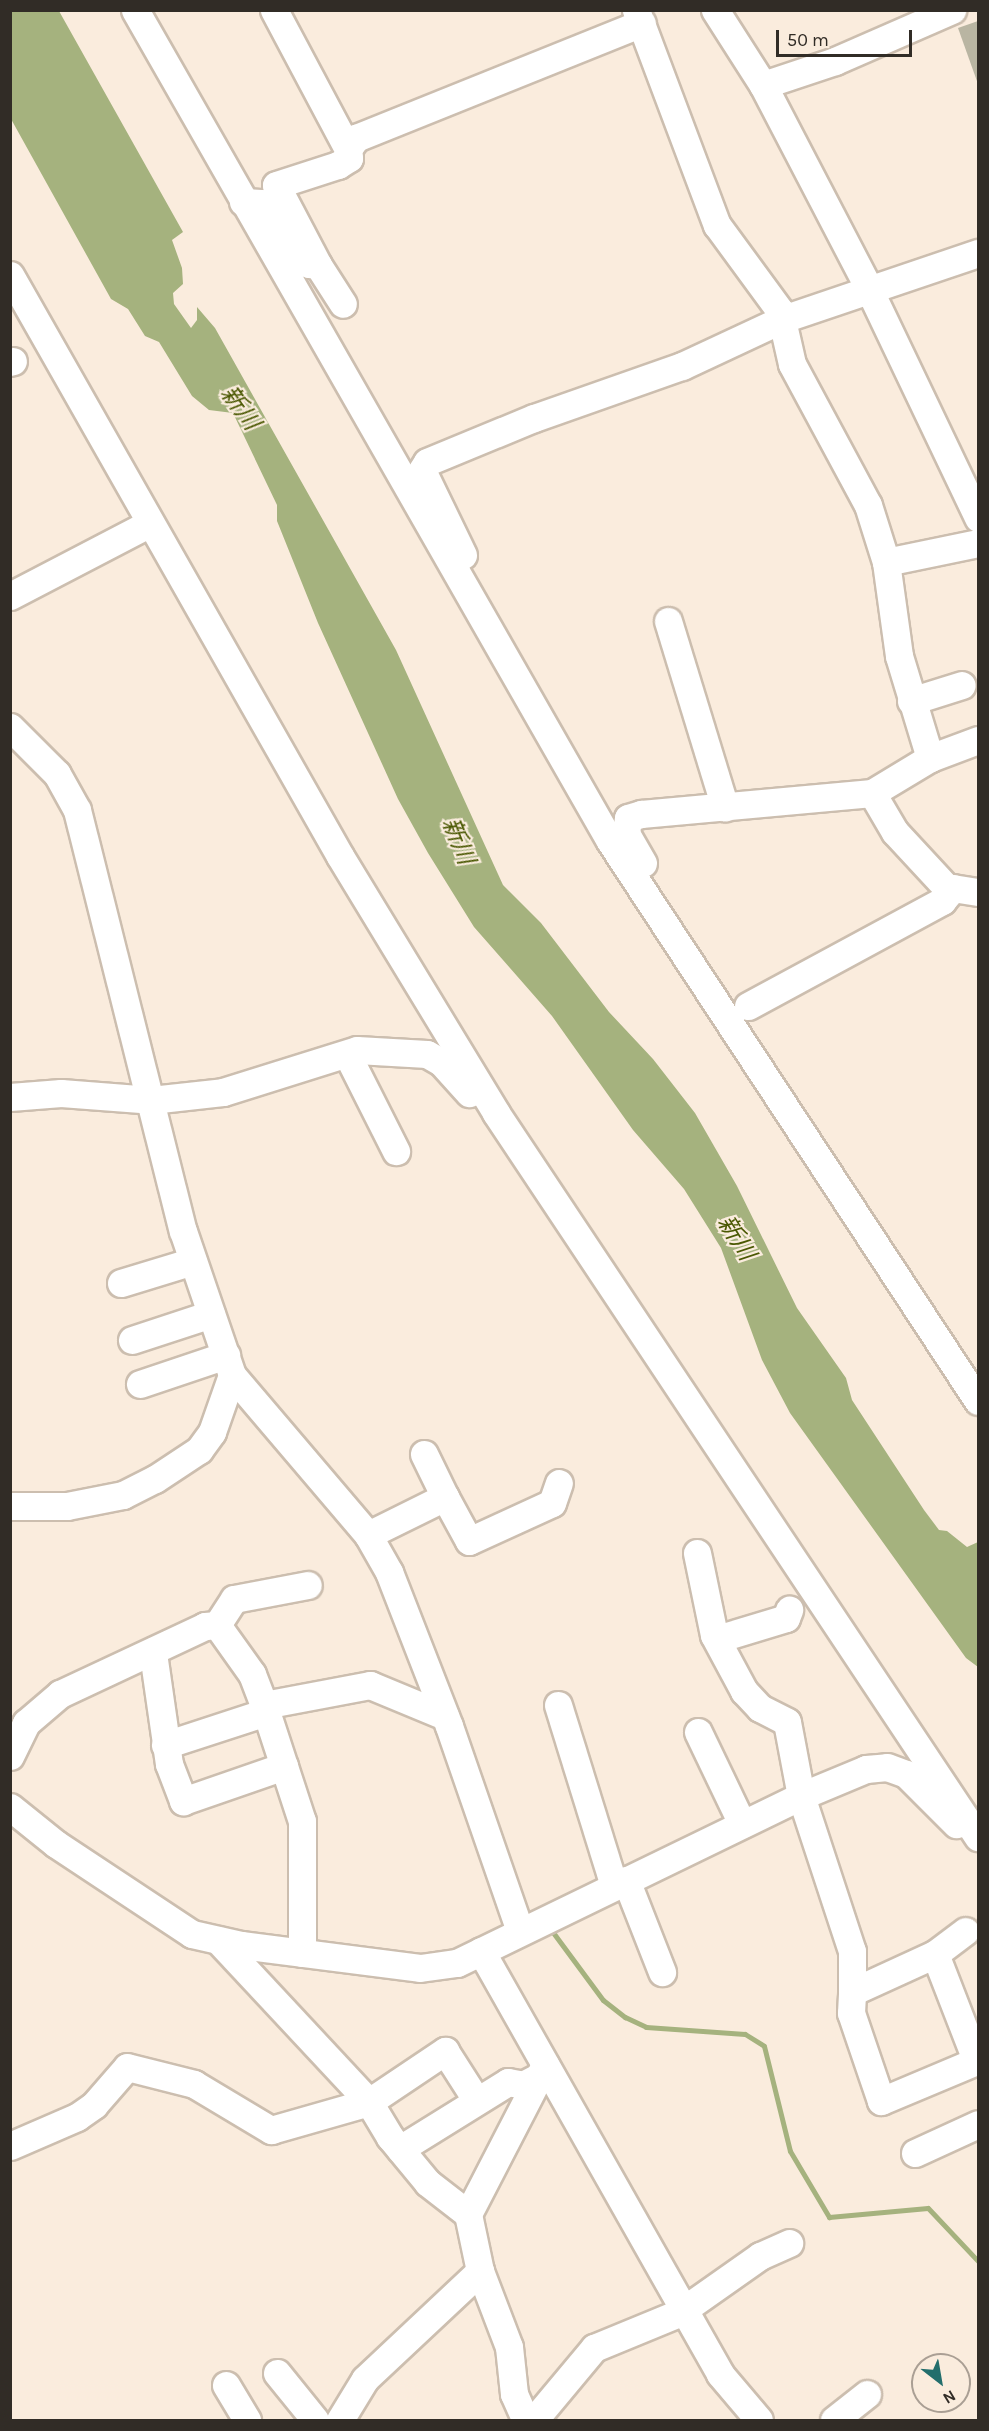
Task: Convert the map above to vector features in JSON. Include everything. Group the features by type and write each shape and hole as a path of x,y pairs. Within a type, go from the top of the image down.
{"street":[{"path":"274,10 348,149 349,158 338,165 276,185 318,265 343,304"},
{"path":"715,10 763,85 870,290 978,518"},
{"path":"763,85 835,61 952,10"},
{"path":"348,149 356,138 639,16 666,98 717,225 783,319 792,364 868,505 886,562 899,656 930,758"},
{"path":"145,18 243,202 610,842 978,1401"},
{"path":"243,202 265,203 309,264 318,265"},
{"path":"466,593 471,571 422,470 427,462 534,418 682,366 783,319 978,253"},
{"path":"10,275 340,856 496,1113 978,1837"},
{"path":"10,596 150,523"},
{"path":"886,562 978,543"},
{"path":"668,621 725,807"},
{"path":"912,701 962,685"},
{"path":"10,727 57,774 77,810 193,1261 229,1365 368,1535 388,1572 445,1716 520,1931"},
{"path":"545,728 563,734 606,807 628,818 872,793 930,758 978,740"},
{"path":"872,793 895,832 946,887 966,890"},
{"path":"628,818 626,834 682,930 676,945"},
{"path":"748,1006 966,890"},
{"path":"10,1097 61,1094 151,1100 223,1092 357,1050 427,1054 441,1062 477,1102 496,1113"},
{"path":"346,1054 396,1151"},
{"path":"121,1283 193,1261"},
{"path":"132,1340 211,1314"},
{"path":"140,1384 229,1365"},
{"path":"10,1506 68,1506 123,1495 155,1479 199,1450 206,1441 229,1365"},
{"path":"424,1454 469,1541 552,1503 559,1482"},
{"path":"368,1535 445,1497"},
{"path":"697,1553 717,1639 744,1691 760,1708 787,1722 801,1796 852,1952 852,1992 856,2031 881,2101 976,2062 935,1954"},
{"path":"217,1625 234,1599 295,1580"},
{"path":"717,1639 786,1618 789,1610"},
{"path":"10,1756 26,1723 60,1694 153,1653 205,1626 217,1625"},
{"path":"217,1625 252,1674 302,1821 302,1953"},
{"path":"153,1653 165,1745 183,1801 284,1766"},
{"path":"165,1745 265,1708 370,1686 445,1716"},
{"path":"558,1705 620,1883 662,1972"},
{"path":"698,1732 742,1824"},
{"path":"10,1807 56,1844 192,1935 302,1953 420,1968 457,1963 801,1796 866,1769 887,1767 906,1774 978,1841"},
{"path":"852,1992 935,1954 965,1931"},
{"path":"218,1940 369,2102 400,2149 428,2183 468,2214"},
{"path":"481,1951 542,2070 720,2374 759,2421"},
{"path":"10,2145 77,2116 94,2104 127,2067 194,2084 271,2130 369,2102 445,2051 477,2101"},
{"path":"400,2149 508,2082 523,2085 542,2070"},
{"path":"542,2070 468,2214 480,2271 509,2347 514,2394 524,2416 533,2421 594,2348 679,2313 682,2307 760,2256 789,2243"},
{"path":"915,2153 978,2124"},
{"path":"340,2421 365,2379 480,2271"},
{"path":"278,2373 315,2421"},
{"path":"226,2385 247,2421"},
{"path":"834,2421 867,2394"}],"water":[{"name":"新川","path":"10,11 59,11 183,232 172,240 182,268 183,284 173,293 174,304 191,328 197,320 197,307 215,328 396,650 503,885 541,923 609,1012 653,1059 695,1113 737,1186 797,1308 846,1378 852,1400 924,1510 939,1530 947,1531 967,1547 978,1542 978,1667 966,1658 790,1413 762,1360 721,1248 684,1189 633,1130 552,1016 474,927 428,853 398,799 318,623 277,521 277,505 233,413 209,410 192,396 159,342 145,336 128,309 111,299 11,119"}],"building":[{"path":"978,21 978,84 958,28"}],"waterway":[{"path":"549,1927 603,2000 625,2017 646,2027 745,2034 764,2046 790,2151 829,2217 928,2208 978,2261"}]}
